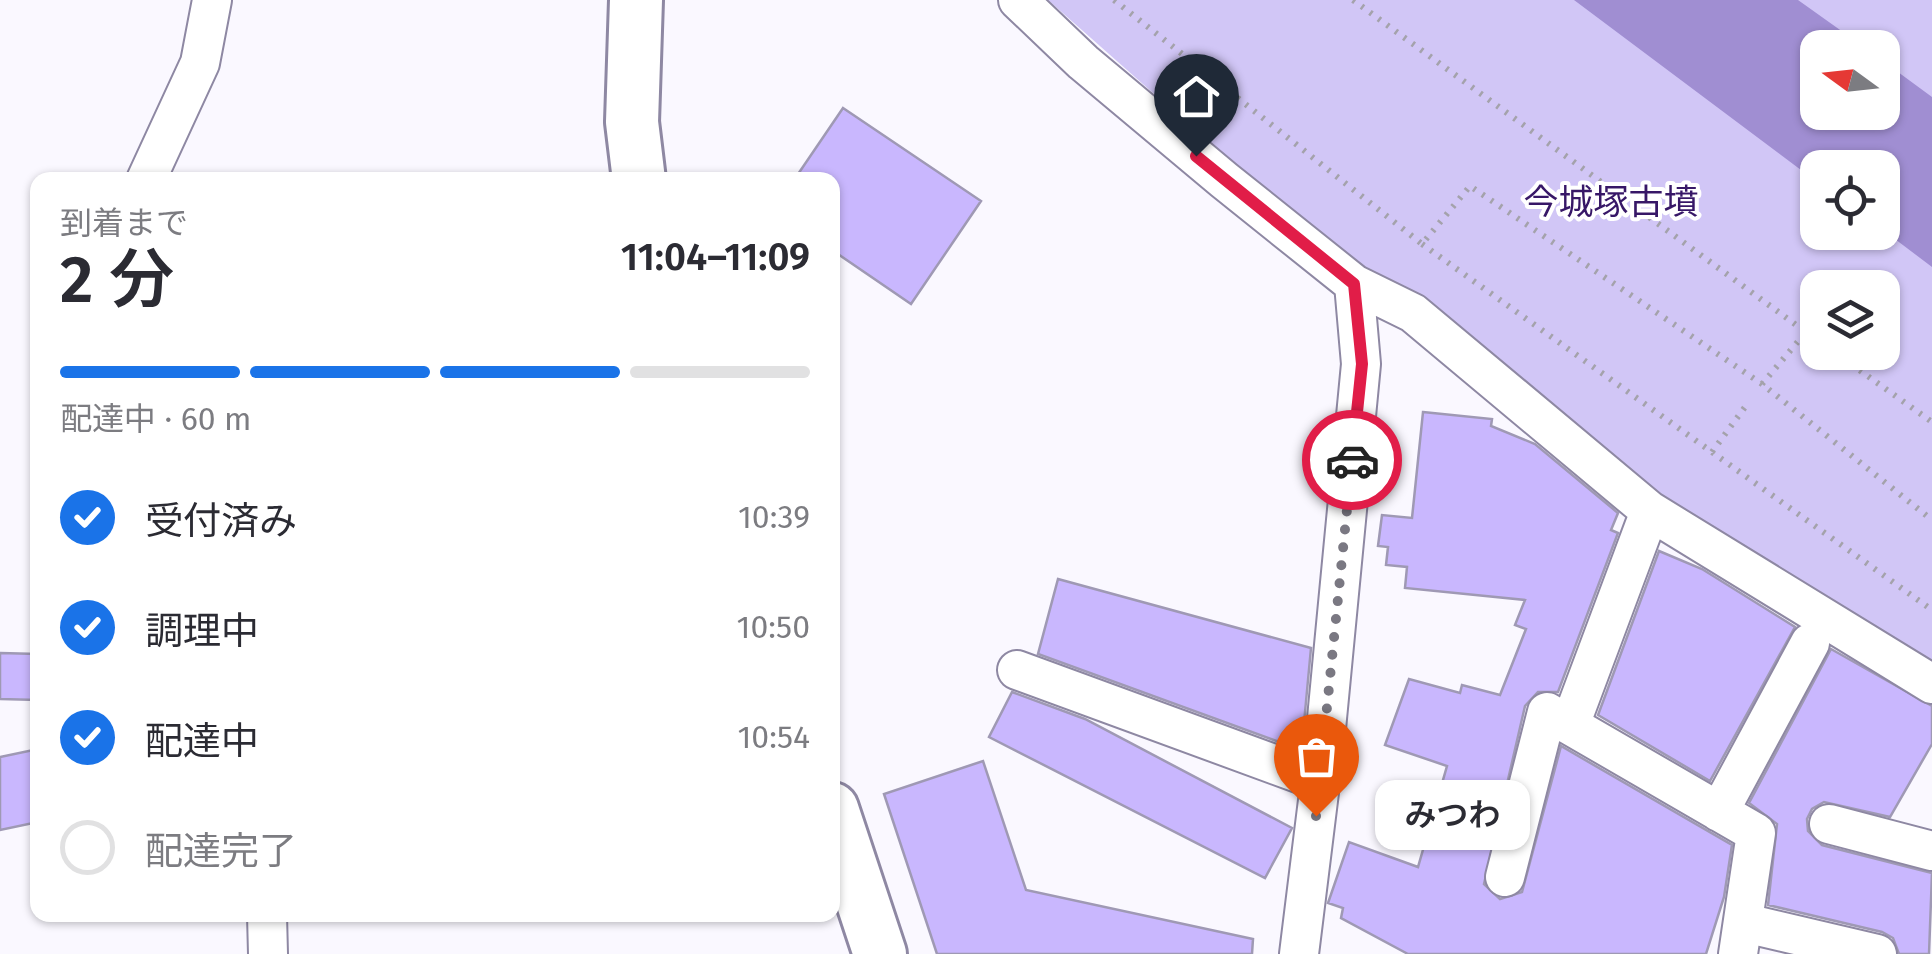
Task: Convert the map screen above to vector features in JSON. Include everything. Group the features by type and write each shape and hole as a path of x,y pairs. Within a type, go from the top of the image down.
{"street":[{"path":"150,172 200,62 212,0"},
{"path":"636,0 632,122 639,172"},
{"path":"1018,0 1083,62 1354,284 1413,313 1650,511 1932,684"},
{"path":"1299,954 1362,364 1354,284"},
{"path":"1570,725 1650,511"},
{"path":"1719,812 1810,643"},
{"path":"1017,670 1320,781"},
{"path":"1505,877 1547,712 1756,833 1741,939 1877,954"},
{"path":"1829,824 1932,851"},
{"path":"840,833 880,954"},
{"path":"268,922 268,954"}],"path":[{"path":"1114,0 1422,244 1932,610"},
{"path":"1353,0 1800,328"},
{"path":"1422,244 1470,186 1762,384 1932,520"},
{"path":"1762,384 1800,339"},
{"path":"1859,370 1932,422"},
{"path":"1712,452 1745,408"}],"green space":[{"name":"今城塚古墳","path":"1048,0 1932,0 1932,674 1672,505 1249,178"}],"shaded area":[{"path":"1574,0 1798,0 1840,30 1800,30 1800,130 1900,130 1900,73 1932,97 1932,267 1900,243 1900,150 1800,150 1800,169"}],"building":[{"path":"843,108 981,201 911,304 840,255 840,172 799,172"},
{"path":"1423,412 1492,419 1491,426 1535,444 1618,513 1611,530 1618,533 1558,692 1538,692 1525,706 1484,884 1500,899 1522,892 1561,746 1732,845 1724,897 1706,954 1408,954 1341,918 1343,908 1328,903 1349,842 1418,867 1447,766 1385,745 1409,679 1460,693 1462,685 1500,695 1526,629 1515,625 1525,600 1405,588 1407,567 1386,565 1388,547 1378,546 1382,515 1412,518"},
{"path":"1659,551 1702,569 1795,627 1710,781 1598,715"},
{"path":"1058,579 1311,648 1304,723 1297,721 1290,746 1038,654"},
{"path":"1831,649 1932,706 1932,744 1890,817 1824,802 1812,809 1807,819 1808,831 1822,845 1932,873 1929,954 1899,954 1893,938 1882,932 1768,905 1777,824 1749,803"},
{"path":"0,653 30,654 30,700 0,699"},
{"path":"1012,692 1085,719 1292,828 1265,878 989,737"},
{"path":"30,751 30,824 0,830 0,757"},
{"path":"983,761 1026,890 1253,939 1252,954 937,954 884,794"}],"way so far":[{"path":"1316,816 1352,460"}],"place":[{"name":"みつわ","path":"1316,816"}],"route":[{"path":"1196,156 1354,284 1362,364 1352,460"}]}
